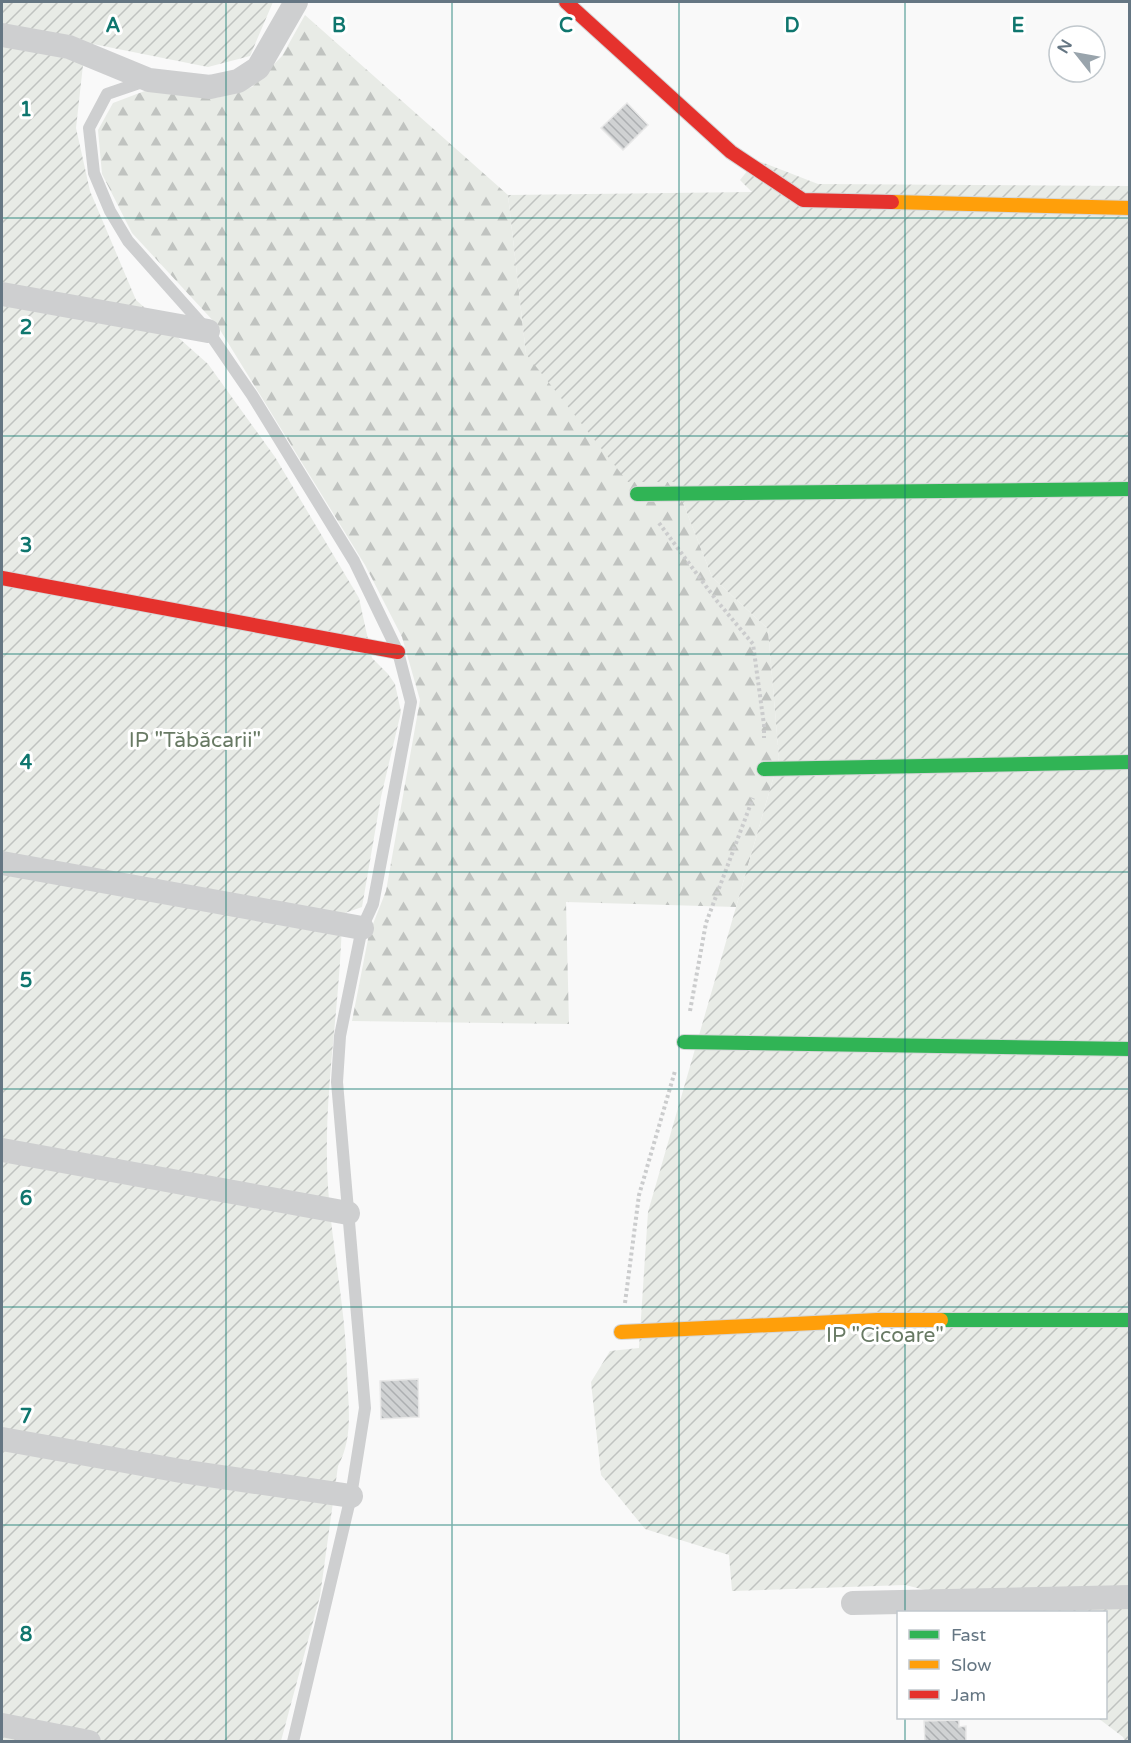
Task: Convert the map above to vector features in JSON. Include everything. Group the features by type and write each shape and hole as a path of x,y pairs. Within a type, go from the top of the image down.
{"street":[{"path":"2,35 69,47 149,80 210,87 238,81 258,68 296,2"},
{"path":"566,2 731,152 803,200 1130,208"},
{"path":"2,294 208,331"},
{"path":"638,494 1130,489"},
{"path":"2,578 398,652"},
{"path":"764,769 1130,762"},
{"path":"2,863 362,928"},
{"path":"684,1042 1130,1049"},
{"path":"2,1150 348,1212"},
{"path":"621,1332 877,1320 1130,1320"},
{"path":"2,1439 181,1471 351,1496"},
{"path":"853,1603 1130,1597"},
{"path":"2,1725 89,1742"}],"lane":[{"path":"149,80 107,94 89,128 94,173 110,211 128,241 208,331 252,395 354,561 398,652 411,702 373,904 362,928 340,1036 337,1082 364,1408 351,1496 293,1742"}],"path":[{"path":"621,1332 639,1195 684,1042 706,922 764,769 765,725 753,644 717,601 638,494"}],"green space":[{"name":"IP \"Tăbăcarii\"","path":"2,2 273,2 250,56 208,67 88,43 83,65 76,128 90,191 136,300 208,364 275,457 359,598 372,658 395,684 401,712 381,797 362,907 342,914 327,1153 330,1210 346,1349 348,1432 338,1466 320,1596 281,1741 2,1742"},
{"path":"305,15 508,195 526,354 675,482 712,577 768,629 779,758 736,907 566,902 569,1024 352,1021 369,934 386,891 420,700 402,637 365,565 217,325 132,233 102,174 98,130 113,103 150,89 216,98 252,87 282,56"},
{"name":"IP \"Cicoare\"","path":"756,160 818,184 1129,186 1129,1741 1125,1741 1099,1719 1107,1719 1107,1611 1012,1611 905,1585 732,1591 729,1555 645,1529 601,1475 591,1382 610,1351 639,1348 648,1212 779,758 768,629 712,577 675,482 628,482 526,354 508,195 752,192 740,180"}],"building":[{"path":"627,103 648,125 623,150 601,128"},
{"path":"418,1379 419,1417 381,1419 380,1381"},
{"path":"959,1720 959,1727 966,1726 966,1742 925,1742 924,1721"}],"traffic: fast":[{"path":"637,494 1130,489"},
{"path":"764,769 1130,762"},
{"path":"684,1042 1130,1049"},
{"path":"941,1320 1130,1320"}],"traffic: slow":[{"path":"892,202 1130,208"},
{"path":"621,1332 877,1320 941,1320"}],"traffic: jam":[{"path":"566,2 731,152 803,200 892,202"},
{"path":"2,578 398,652"}]}
